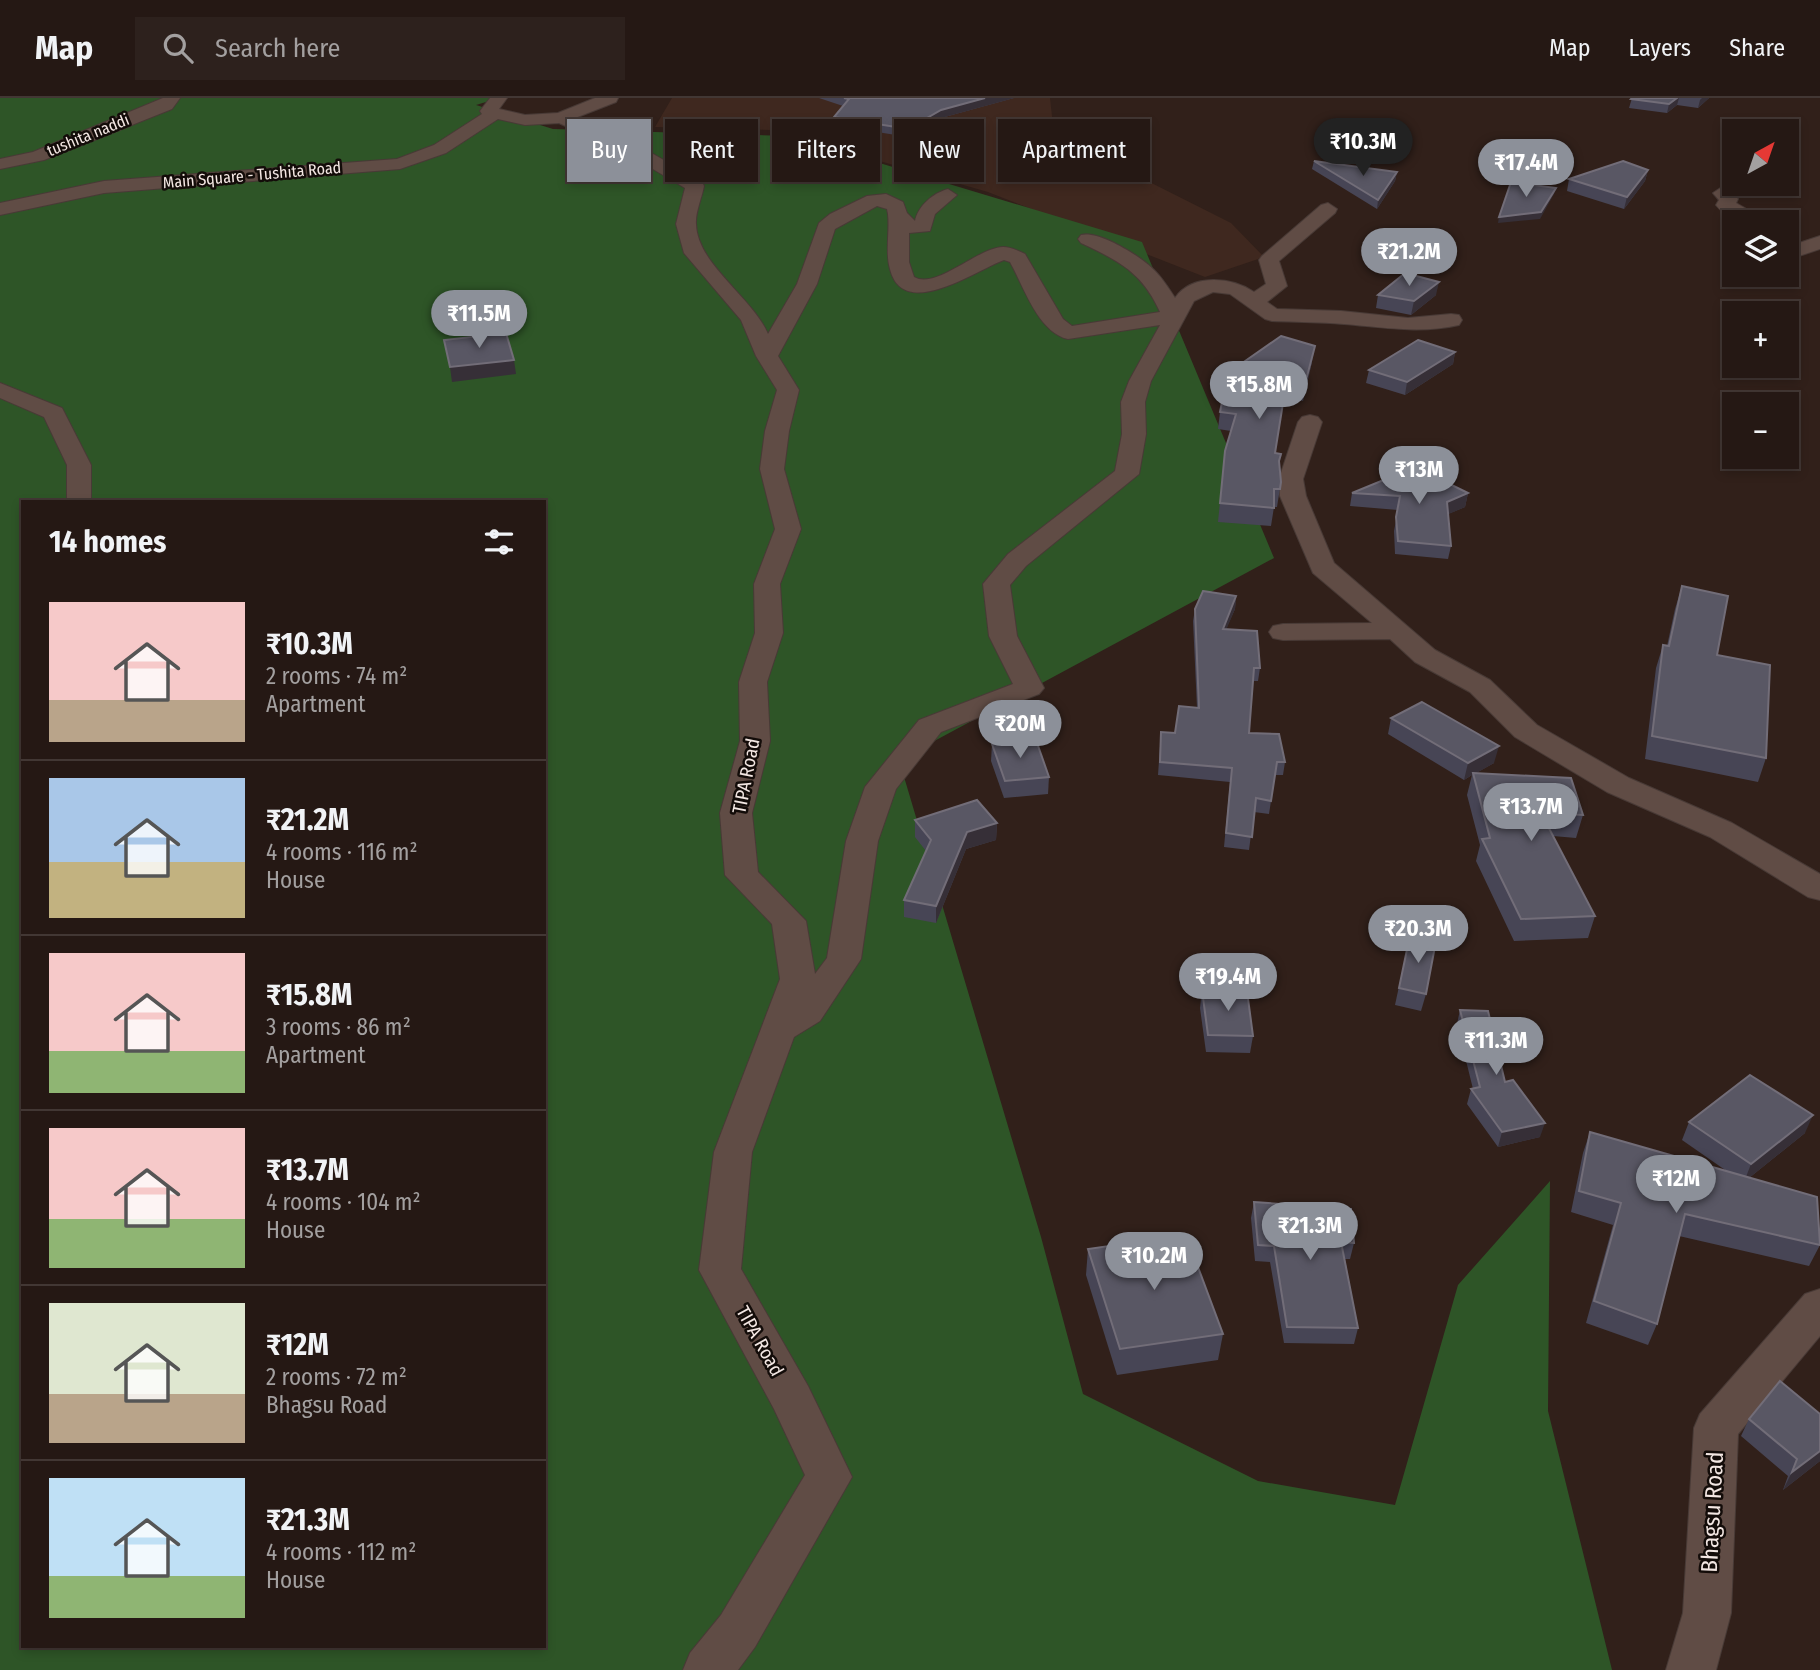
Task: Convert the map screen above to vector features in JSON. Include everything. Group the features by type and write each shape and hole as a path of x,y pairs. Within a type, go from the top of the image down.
{"street":[{"name":"tushita naddi","path":"0,164 38,156 166,106 173,98"},
{"path":"589,109 610,98"},
{"path":"561,118 617,98"},
{"name":"TIPA Road","path":"496,106 525,120 561,118 635,151 695,186 686,224 694,253 751,318 767,356 788,390 777,431 772,469 788,529 768,584 768,633 753,682 755,741 736,813 742,875 789,921 797,979 733,1152 720,1270 792,1399 829,1477 738,1631 708,1670"},
{"name":"Main Square - Tushita Road","path":"0,209 104,187 400,164 440,149 496,106"},
{"path":"899,216 909,227 923,227 926,212 948,195"},
{"path":"1726,196 1729,199 1725,205 1734,210"},
{"path":"767,356 807,284 826,227 837,218 874,200 886,200 896,206 899,216 900,269 903,279 914,285 930,286 947,282 1004,253 1018,258 1054,323 1068,332 1125,321 1174,317"},
{"path":"1255,301 1277,286 1269,260 1328,209"},
{"path":"1088,239 1140,264 1165,297 1174,317"},
{"path":"1799,251 1820,242"},
{"path":"1799,259 1820,264"},
{"path":"779,1030 807,1012 844,959 862,841 881,787 929,726 1029,688 1003,636 996,584 1017,560 1127,474 1134,434 1133,402 1140,381 1186,297 1210,285 1236,289 1272,315 1341,317 1408,324 1451,320"},
{"path":"0,390 54,413 79,465 79,500"},
{"path":"1310,422 1291,479 1293,496 1322,567 1353,591 1425,656 1480,686 1526,731 1618,785 1721,830 1820,889"},
{"path":"1283,632 1398,631"},
{"name":"Bhagsu Road","path":"1691,1670 1707,1613 1716,1428 1820,1306"}],"shaded area":[{"path":"672,98 1050,98 1052,119 998,119 998,182 1149,182 1231,223 1264,257 1205,277 988,192 953,182 984,182 984,119 894,119 894,165 880,161 880,119 772,119 772,130 758,130 758,119 665,119 665,127 655,127"}],"green space":[{"path":"0,98 499,98 476,105 553,129 567,129 567,182 651,182 651,132 665,132 665,182 758,182 758,135 772,135 772,182 880,182 880,163 894,167 894,182 943,182 1142,242 1274,558 899,760 1041,1237 1083,1394 1258,1481 1395,1505 1458,1285 1550,1181 1548,1411 1612,1670 0,1670"}],"building":[{"path":"844,98 985,98 941,110 925,119 894,119 894,127 880,124 880,119 834,117 849,99"},
{"path":"1632,98 1677,98 1669,104"},
{"path":"1314,161 1397,172 1378,200"},
{"path":"1623,161 1648,170 1627,197 1569,179"},
{"path":"1511,182 1556,188 1541,212 1499,217"},
{"path":"1405,273 1439,282 1414,301 1378,295"},
{"path":"506,333 514,360 450,367 444,340"},
{"path":"1281,336 1315,346 1305,384 1287,378 1275,453 1281,454 1281,482 1280,489 1274,489 1274,508 1220,503 1225,451 1236,414 1220,412 1228,373"},
{"path":"1418,340 1455,352 1407,382 1369,370"},
{"path":"1415,467 1468,493 1447,502 1451,546 1398,541 1396,517 1400,496 1352,493"},
{"path":"1682,586 1728,596 1717,655 1770,665 1766,758 1652,736 1663,645 1669,646"},
{"path":"1203,591 1236,596 1223,629 1257,631 1260,668 1254,668 1249,733 1279,734 1285,762 1277,762 1271,801 1256,798 1252,837 1226,833 1232,768 1160,762 1161,732 1175,733 1179,706 1199,708 1195,609"},
{"path":"1422,702 1499,746 1468,763 1391,718"},
{"path":"1036,740 1049,777 1005,781 992,744"},
{"path":"1473,773 1571,778 1583,815 1541,813 1595,916 1521,919 1482,839 1490,838"},
{"path":"977,800 997,823 967,832 936,906 904,900 931,840 915,820"},
{"path":"1410,935 1436,941 1426,994 1399,988"},
{"path":"1202,990 1247,991 1253,1036 1208,1035"},
{"path":"1460,1010 1488,1011 1505,1082 1513,1080 1545,1123 1502,1132 1471,1089 1480,1087"},
{"path":"1750,1075 1813,1115 1751,1164 1689,1122"},
{"path":"1590,1132 1817,1197 1820,1245 1685,1214 1657,1324 1594,1301 1621,1203 1579,1191"},
{"path":"1254,1202 1351,1209 1354,1243 1341,1242 1358,1328 1287,1327 1274,1246 1258,1245"},
{"path":"1186,1235 1223,1334 1120,1349 1088,1249"},
{"path":"1780,1381 1820,1414 1820,1451 1792,1472 1797,1459 1749,1419"}]}
